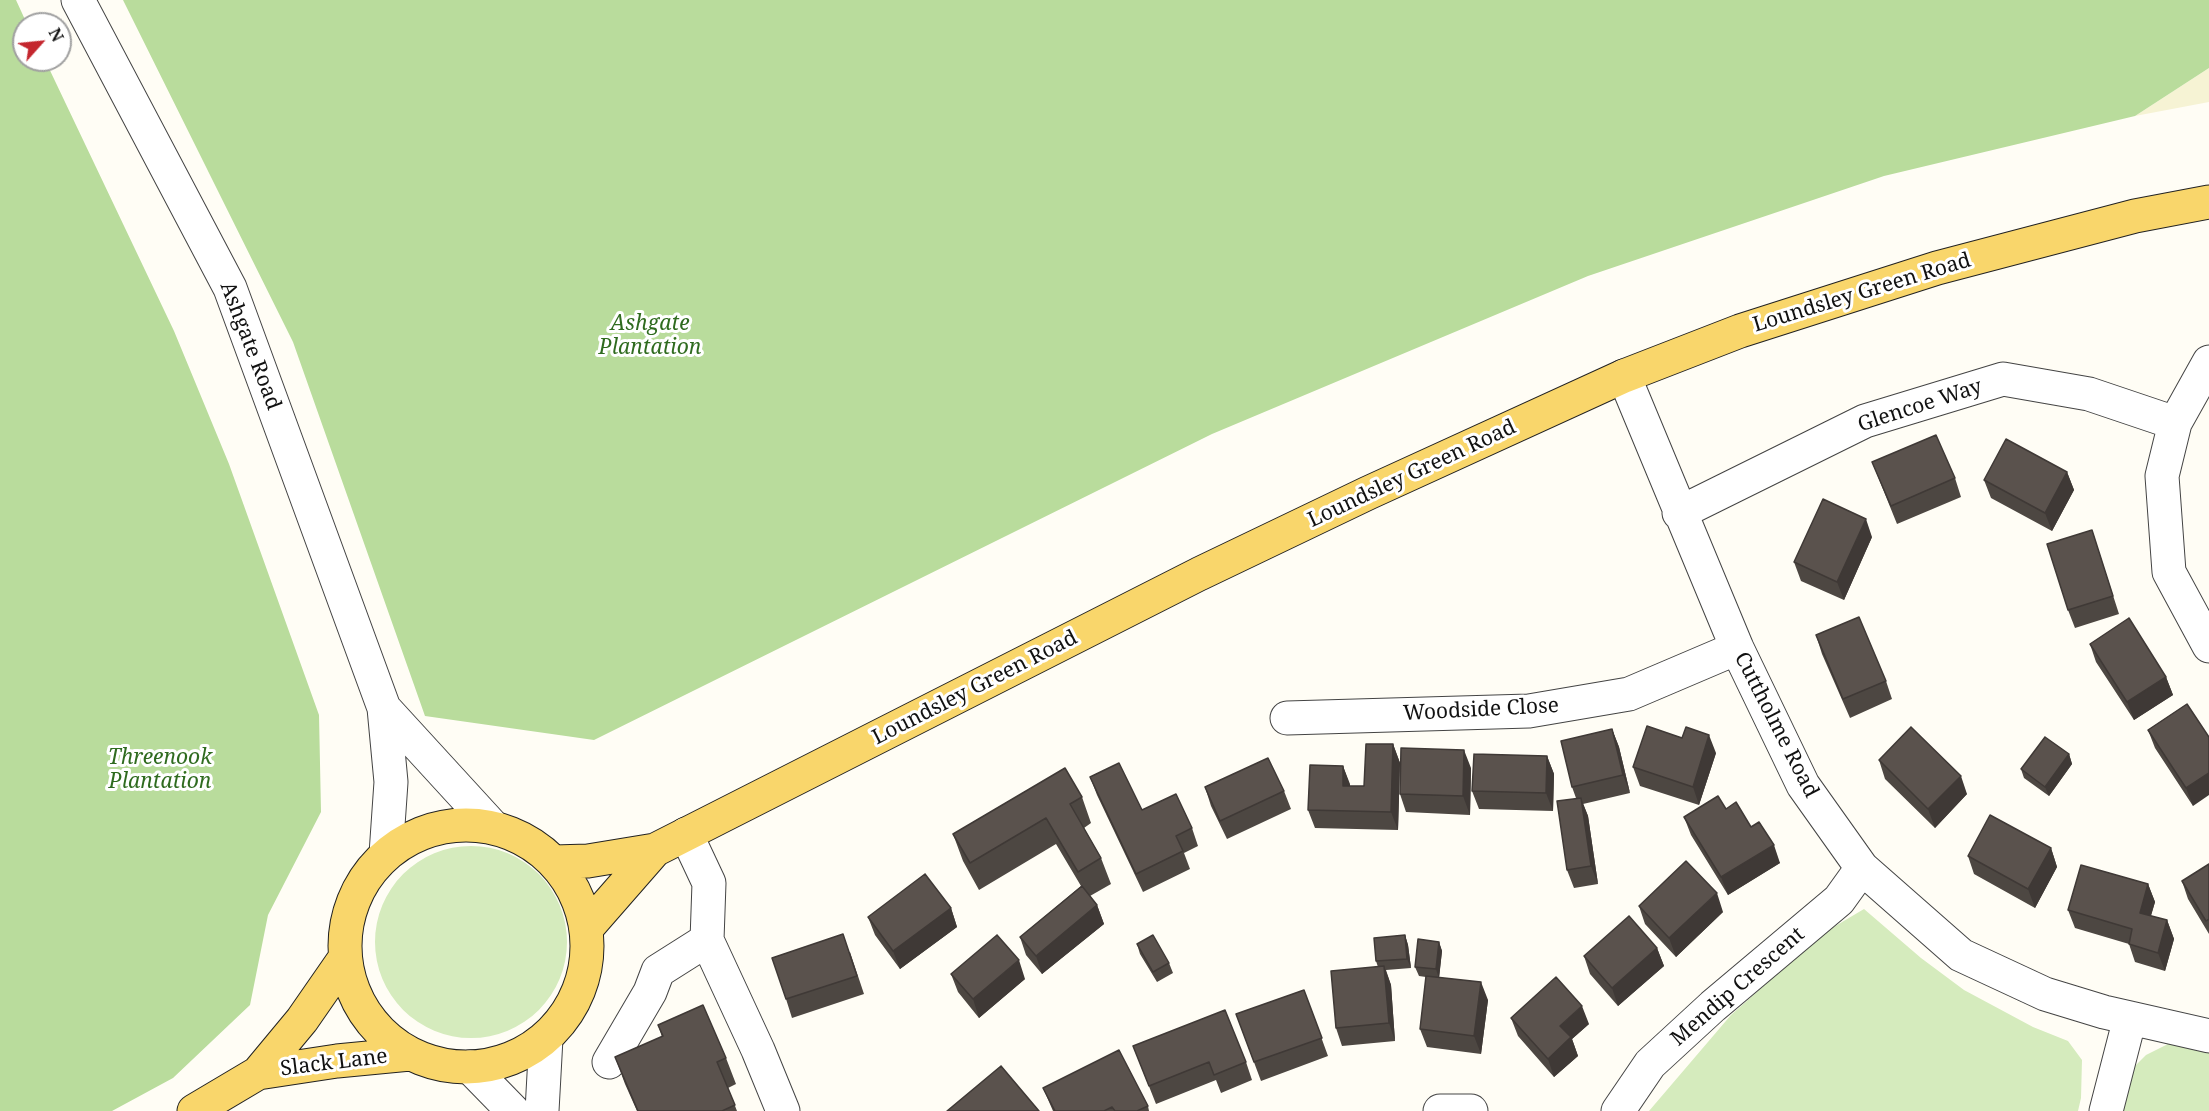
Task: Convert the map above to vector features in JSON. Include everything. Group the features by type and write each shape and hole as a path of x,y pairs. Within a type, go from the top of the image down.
{"main road":[{"name":"Loundsley Green Road","path":"554,862 588,861 655,850 1199,574 1368,493 1624,376 1740,331 1937,268 2136,216 2209,202"},
{"path":"454,824 493,827 515,834 536,846 554,862 570,882 580,905 586,929 587,960 580,989 566,1016 546,1038 523,1054 497,1063 470,1067 439,1064 410,1054 385,1037 365,1014 352,987 345,958 345,928 352,901 367,875 386,854 418,834 454,824"},
{"name":"Loundsley Green Road","path":"586,929 655,850"},
{"name":"Slack Lane","path":"194,1111 258,1073 303,1020 345,958"},
{"name":"Slack Lane","path":"258,1073 410,1054"}],"street":[{"name":"Ashgate Road","path":"78,0 230,288 384,708 391,782 386,854"},
{"path":"2209,362 2175,423 2162,476 2169,572 2209,646"},
{"name":"Cuttholme Road","path":"1624,376 1737,648 1803,785 1862,868 1961,955 2044,994 2130,1018 2209,1036"},
{"name":"Glencoe Way","path":"1679,513 1865,421 2003,379 2089,394 2175,423"},
{"name":"Woodside Close","path":"1287,718 1529,711 1629,694 1737,648"},
{"name":"Ashgate Road","path":"384,708 493,827"},
{"path":"686,834 709,883 707,940 758,1050 783,1111"},
{"name":"Mendip Crescent","path":"1618,1111 1650,1064 1713,1006 1839,900 1862,868"},
{"path":"609,1062 650,992 658,972 707,940"},
{"path":"2106,1111 2130,1018"},
{"path":"543,1111 546,1038"},
{"path":"470,1067 513,1111"},
{"path":"1440,1111 1471,1111"}],"shaded area":[{"path":"2209,68 2209,102 2135,116"}],"green space":[{"name":"Threenook Plantation","path":"0,0 16,0 22,12 12,12 12,72 51,72 174,331 229,464 319,715 321,812 268,915 250,1005 173,1078 112,1111 0,1111"},
{"name":"Ashgate Plantation","path":"123,0 2209,0 2209,68 2135,116 1884,176 1588,276 1212,434 594,740 425,716 293,342"},
{"path":"471,846 490,848 508,854 539,874 559,905 565,923 567,942 565,961 559,979 539,1010 508,1030 490,1036 471,1038 452,1036 434,1030 403,1010 383,979 377,961 375,942 377,923 383,905 403,874 434,854 452,848"},
{"path":"1864,909 1921,958 1964,990 2033,1027 2068,1041 2082,1060 2081,1098 2078,1111 1649,1111 1731,1015 1832,928"},
{"path":"2170,1043 2209,1050 2209,1111 2117,1111 2127,1074 2146,1055"}],"building":[{"path":"1936,435 1955,478 1891,506 1872,462"},
{"path":"2006,439 2067,472 2045,513 1984,480"},
{"path":"1823,499 1866,519 1837,582 1794,562"},
{"path":"2092,530 2113,596 2068,610 2047,544"},
{"path":"1859,617 1886,681 1843,699 1816,635"},
{"path":"2129,618 2166,677 2127,702 2090,644"},
{"path":"2187,704 2209,737 2209,773 2186,788 2148,730"},
{"path":"1647,726 1682,738 1686,727 1709,735 1693,787 1633,767"},
{"path":"1911,727 1961,776 1928,809 1879,760"},
{"path":"1612,729 1623,775 1572,787 1561,741"},
{"path":"2045,737 2069,754 2045,787 2021,769"},
{"path":"1366,744 1393,744 1391,812 1308,810 1310,765 1343,766 1343,786 1364,786"},
{"path":"1401,748 1464,750 1463,796 1400,794"},
{"path":"1474,754 1547,756 1546,793 1472,791"},
{"path":"1268,758 1284,791 1220,821 1205,787"},
{"path":"1119,763 1142,810 1176,794 1192,828 1176,836 1183,851 1136,874 1090,777"},
{"path":"1065,768 1082,797 1070,804 1101,858 1078,872 1046,818 970,863 953,834"},
{"path":"1718,796 1726,809 1736,802 1751,827 1759,822 1774,845 1721,877 1684,817"},
{"path":"1581,798 1591,866 1567,870 1557,801"},
{"path":"1990,815 2051,848 2028,889 1968,856"},
{"path":"1686,861 1717,893 1669,938 1639,906"},
{"path":"2209,864 2209,919 2206,921 2182,881"},
{"path":"2081,865 2148,884 2140,913 2167,920 2158,953 2129,944 2132,929 2068,910"},
{"path":"925,874 951,908 893,951 868,917"},
{"path":"1082,886 1097,905 1036,956 1020,937"},
{"path":"1629,916 1657,948 1612,988 1584,956"},
{"path":"843,934 857,976 786,999 772,958"},
{"path":"997,935 1019,960 973,999 951,974"},
{"path":"1153,935 1169,963 1153,972 1137,944"},
{"path":"1405,935 1407,959 1376,961 1374,938"},
{"path":"1418,939 1439,942 1436,969 1415,967"},
{"path":"1384,966 1389,1023 1336,1028 1331,971"},
{"path":"1426,976 1481,982 1474,1036 1420,1029"},
{"path":"1556,977 1582,1006 1560,1026 1571,1037 1548,1059 1511,1018"},
{"path":"1304,990 1322,1038 1254,1062 1236,1014"},
{"path":"703,1005 726,1058 717,1062 735,1105 722,1111 638,1111 615,1057 663,1036 658,1025"},
{"path":"1225,1010 1246,1062 1214,1075 1209,1062 1149,1086 1133,1046"},
{"path":"1119,1050 1148,1106 1137,1111 1115,1111 1112,1107 1104,1111 1055,1111 1043,1088"},
{"path":"1001,1066 1039,1111 947,1111"}]}
